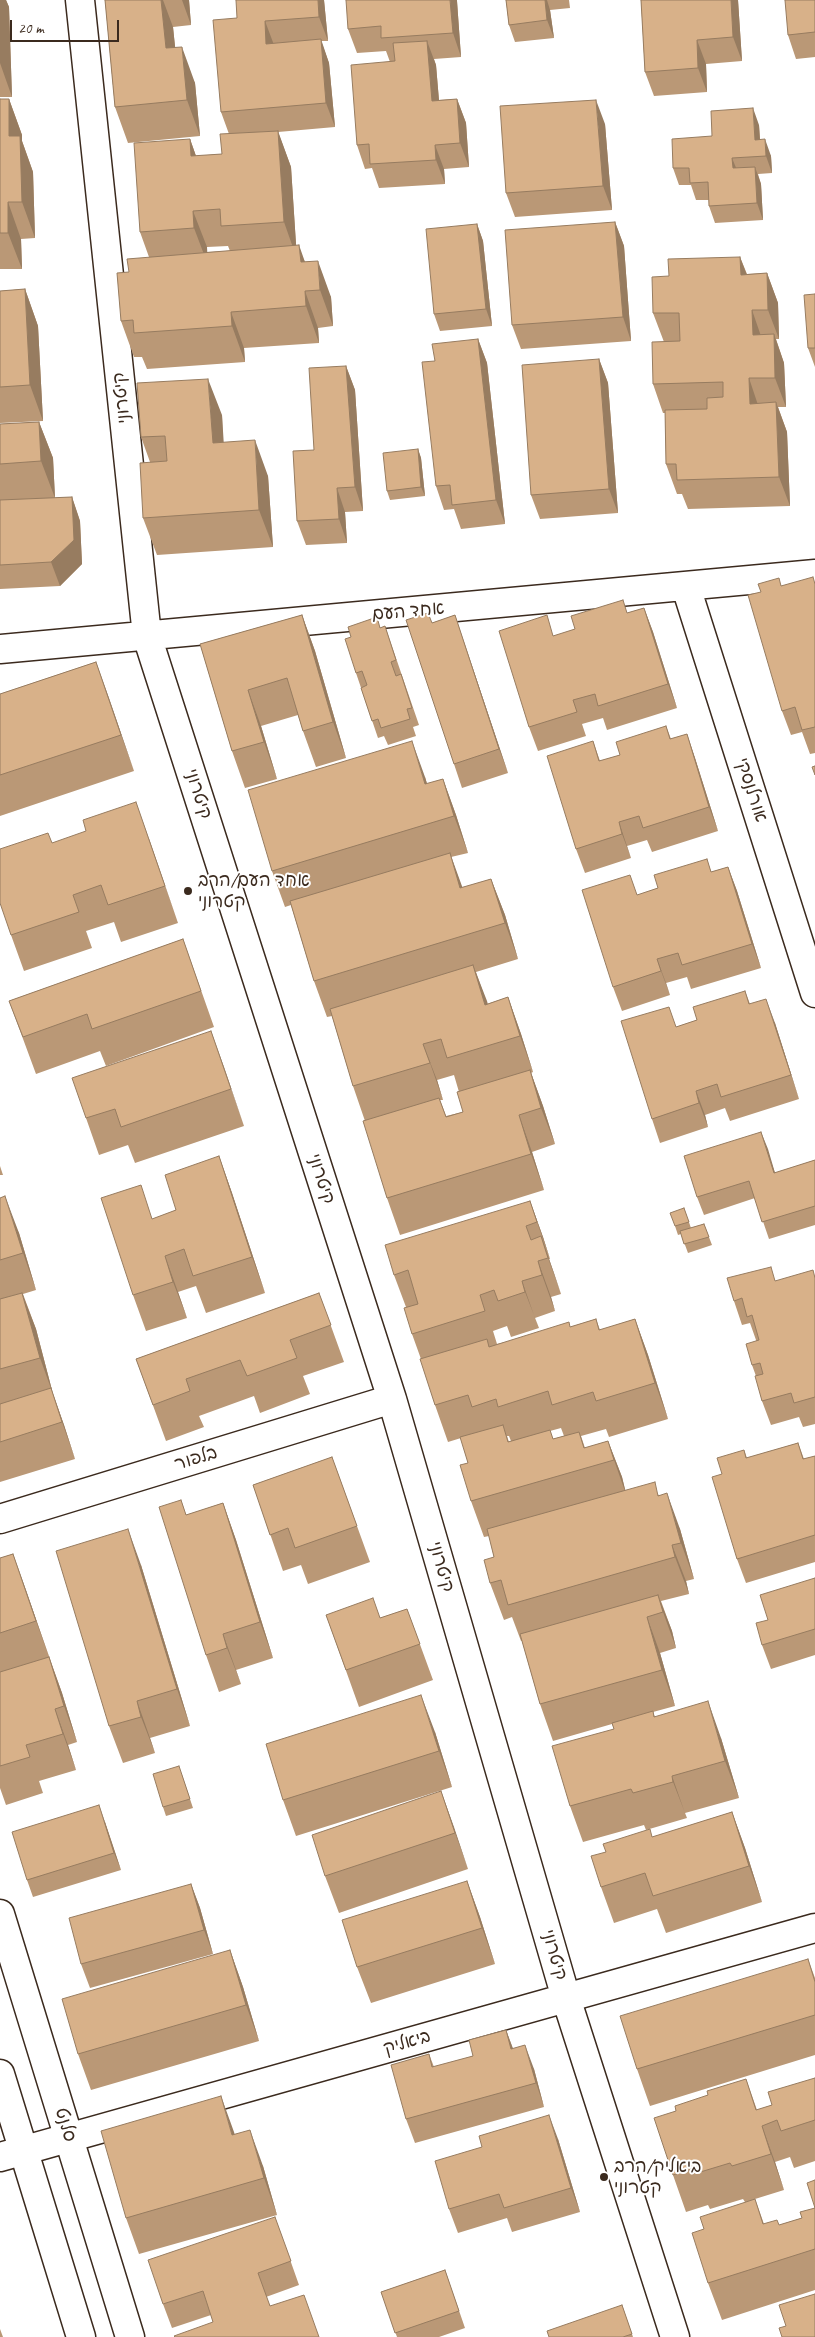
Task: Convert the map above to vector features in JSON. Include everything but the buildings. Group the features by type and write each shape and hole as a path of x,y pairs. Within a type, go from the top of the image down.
{"street":[{"name":"קיטרוני","path":"80,0 147,636 392,1399 566,1998 675,2337"},
{"name":"אחד העם","path":"0,649 815,574"},
{"name":"אורלנסקי","path":"686,587 815,993"},
{"name":"בלפור","path":"0,1519 392,1399"},
{"name":"סלנט","path":"0,1914 130,2337"},
{"name":"ביאליק","path":"12,2154 815,1928"},
{"path":"0,2074 12,2154 81,2337"}],"place":[{"name":"אחד העם/הרב קטרוני","path":"188,891"},
{"name":"ביאליק/הרב קטרוני","path":"604,2177"}]}
